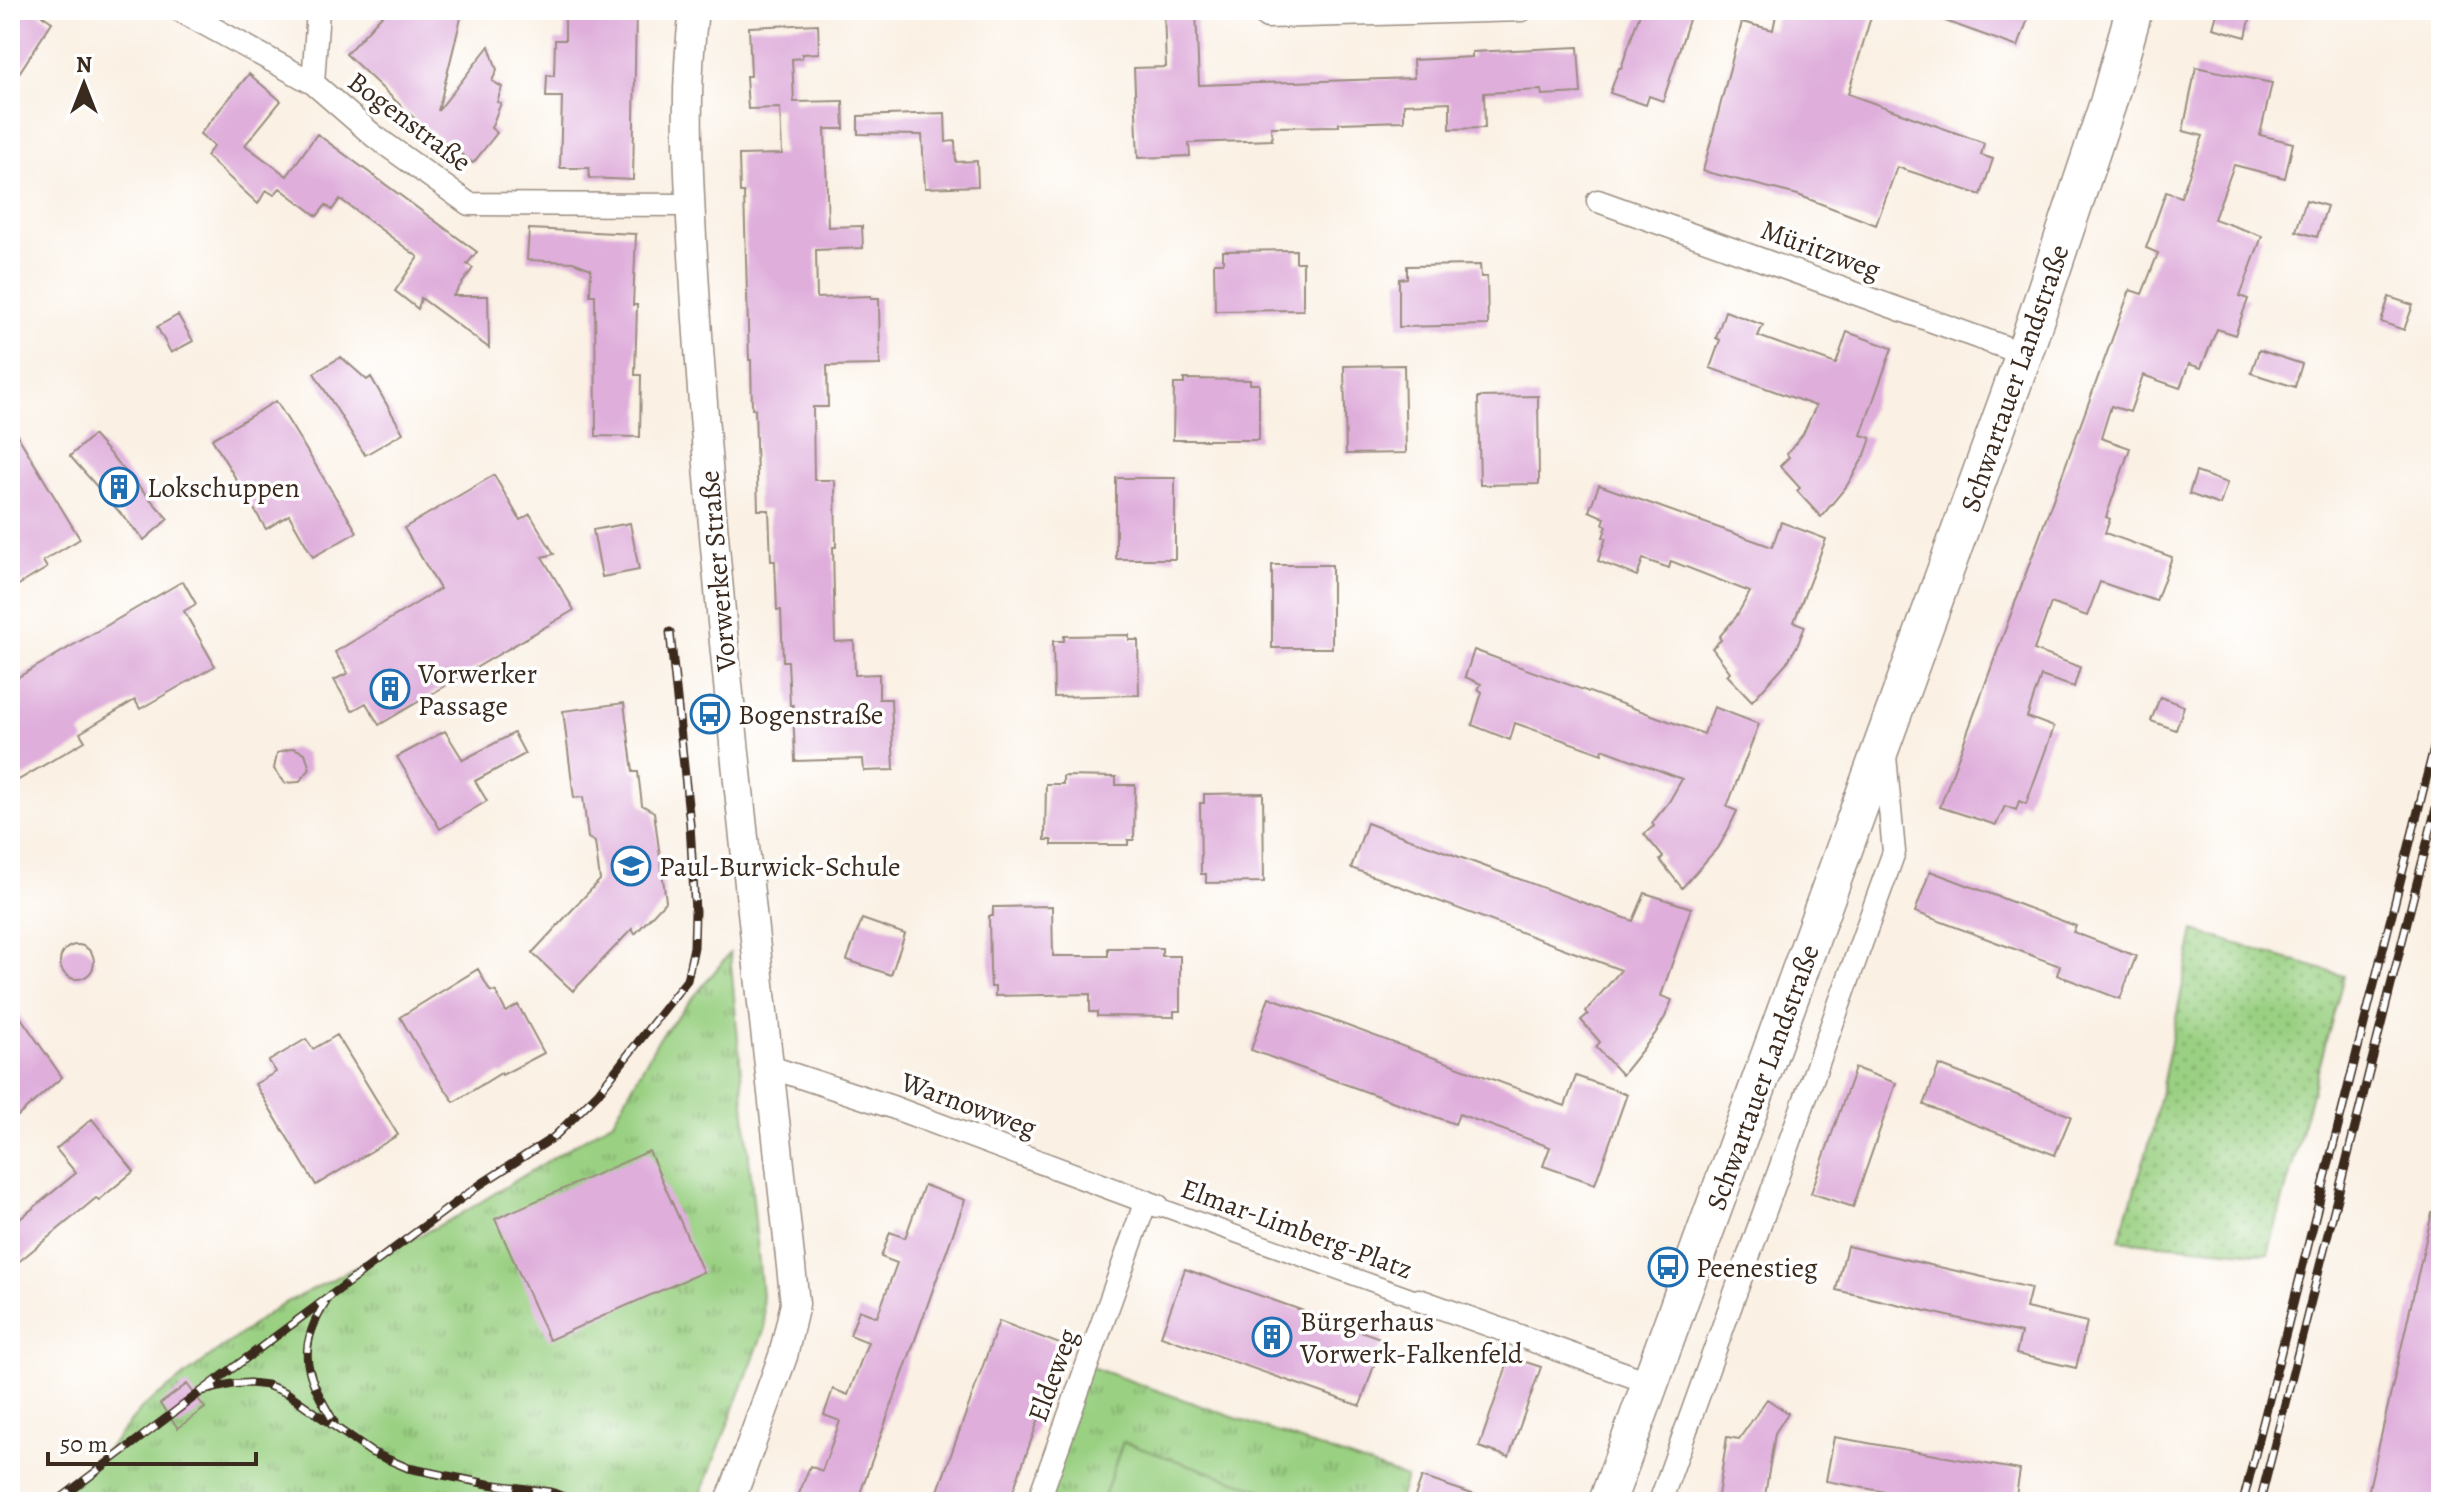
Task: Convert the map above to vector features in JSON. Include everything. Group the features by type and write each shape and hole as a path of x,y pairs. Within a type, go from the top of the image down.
{"main road":[{"name":"Schwartauer Landstraße","path":"1607,1502 2024,354 2108,103 2134,10"}],"street":[{"path":"179,10 313,83"},
{"name":"Bogenstraße","path":"318,10 313,83 374,136 469,204 690,205"},
{"name":"Vorwerker Straße","path":"694,10 687,62 690,205 713,535 795,1304 783,1356 730,1502"},
{"path":"1267,17 1522,10"},
{"name":"Müritzweg","path":"1598,201 2024,354"},
{"name":"Schwartauer Landstraße","path":"1660,1502 1894,852 1884,743"},
{"name":"Warnowweg","path":"770,1067 892,1107 1152,1204"},
{"name":"Eldeweg","path":"1038,1502 1121,1267 1152,1204"},
{"name":"Elmar-Limberg-Platz","path":"1152,1204 1419,1300"},
{"path":"1419,1300 1651,1383"}],"green space":[{"path":"2194,931 2344,976 2268,1254 2119,1240 2152,1134"},
{"path":"730,953 765,1328 698,1502 40,1502 101,1457 143,1407 277,1307 456,1217 613,1121 658,1040"},
{"path":"1088,1366 1406,1478 1398,1502 1038,1502"},
{"path":"1123,1442 1296,1502 1102,1502"}],"building":[{"path":"10,10 34,10 52,22 10,87"},
{"path":"387,10 463,10 438,111 489,46 497,70 492,81 502,87 497,102 501,103 491,128 497,133 473,163 415,119 346,54"},
{"path":"565,10 636,10 633,180 589,178 589,168 560,168 562,97 546,97 547,75 554,76 555,40 565,40"},
{"path":"1164,10 1196,10 1199,85 1414,78 1413,60 1472,57 1472,52 1578,47 1581,93 1542,95 1541,90 1484,93 1485,128 1450,129 1450,102 1404,104 1404,121 1271,127 1272,140 1189,143 1190,156 1138,158 1134,68 1166,67"},
{"path":"1641,10 1692,10 1663,101 1649,96 1646,105 1610,93"},
{"path":"1777,10 1873,10 1848,94 1984,143 1981,155 1993,159 1981,195 1897,167 1876,225 1798,195 1703,171 1742,22 1773,30"},
{"path":"1923,10 2011,10 2029,16 2018,47 1923,13"},
{"path":"2218,10 2252,10 2246,37 2213,28"},
{"path":"818,24 819,53 802,54 802,58 792,59 794,102 843,101 844,129 825,129 828,227 862,226 863,248 816,250 817,298 879,298 880,365 827,366 828,407 813,407 814,480 835,480 835,642 854,641 855,675 879,674 879,699 891,699 894,770 864,771 863,759 795,761 793,705 790,705 788,661 783,661 781,610 777,610 775,561 771,561 769,510 758,510 744,193 740,193 739,155 782,154 780,108 748,109 746,76 751,76 749,27"},
{"path":"2196,67 2272,83 2260,135 2293,143 2285,178 2234,165 2214,219 2262,236 2240,296 2248,299 2235,335 2217,329 2201,368 2189,364 2180,388 2143,375 2130,412 2111,406 2101,438 2130,448 2106,517 2110,519 2105,533 2172,557 2156,601 2100,582 2087,616 2051,603 2034,650 2080,667 2074,687 2041,676 2027,717 2054,727 2026,804 2019,801 2016,810 2005,806 1996,825 1940,807 2130,290 2142,294 2158,253 2146,248 2166,192 2181,197 2203,136 2183,131"},
{"path":"249,74 281,101 245,145 287,176 317,134 477,252 467,264 473,268 453,296 488,296 489,348 421,298 418,309 395,291 418,257 340,199 332,210 326,205 317,216 280,188 274,195 266,190 258,204 206,156 214,146 200,134"},
{"path":"945,113 946,142 955,141 956,162 977,161 978,186 925,188 922,135 858,134 858,116"},
{"path":"2306,200 2327,206 2317,237 2296,231"},
{"path":"529,229 636,234 633,305 637,305 635,375 641,375 640,437 596,436 595,295 590,295 591,269 573,262 527,260"},
{"path":"1296,250 1296,262 1303,262 1303,310 1215,311 1214,263 1223,263 1223,251"},
{"path":"1480,265 1481,277 1487,277 1488,325 1399,327 1399,279 1407,278 1407,266"},
{"path":"2389,297 2413,305 2404,330 2381,322"},
{"path":"1725,311 1763,325 1758,336 1836,364 1847,332 1892,348 1861,435 1871,438 1865,455 1846,487 1821,517 1797,491 1800,488 1780,466 1803,434 1816,406 1710,368 1720,340 1716,338"},
{"path":"178,315 193,341 171,353 157,327"},
{"path":"2259,350 2302,364 2295,387 2251,373"},
{"path":"341,357 367,380 371,377 403,433 365,455 314,373"},
{"path":"1404,365 1406,453 1346,454 1344,366"},
{"path":"1184,379 1250,380 1250,384 1259,384 1259,440 1173,440 1174,384 1184,384"},
{"path":"1538,396 1539,484 1480,485 1478,397"},
{"path":"276,401 357,532 313,557 289,515 266,529 212,439"},
{"path":"10,423 80,539 43,561 47,568 10,590"},
{"name":"Lokschuppen","path":"93,435 168,519 144,540 70,456"},
{"path":"2196,472 2227,483 2220,505 2189,494"},
{"name":"Vorwerker Passage","path":"494,475 520,520 530,514 554,554 542,557 574,610 379,725 366,703 352,711 334,680 348,673 335,652 440,589 404,528"},
{"path":"1116,478 1175,478 1175,559 1116,559"},
{"path":"1599,485 1772,547 1781,522 1826,539 1794,622 1805,626 1798,644 1788,661 1752,701 1727,675 1730,672 1712,648 1721,640 1719,637 1736,617 1750,592 1671,561 1669,568 1643,559 1637,576 1598,561 1607,526 1603,524 1605,518 1589,511"},
{"path":"630,523 639,570 602,577 593,530"},
{"path":"1272,565 1332,565 1332,648 1272,648"},
{"path":"183,581 196,604 184,611 215,666 140,709 135,700 80,733 85,741 10,785 10,682"},
{"path":"1129,635 1129,640 1138,640 1139,695 1054,697 1053,641 1064,641 1064,636"},
{"path":"1474,650 1704,734 1714,707 1759,724 1727,807 1737,811 1720,845 1682,888 1644,834 1654,826 1652,823 1682,779 1603,749 1602,754 1515,723 1510,740 1472,725 1482,692 1478,689 1481,684 1465,677"},
{"path":"2160,697 2184,706 2176,730 2151,721"},
{"path":"624,703 633,772 638,772 642,805 654,812 666,901 635,934 632,929 573,991 532,953 600,880 595,842 588,838 583,797 574,798 563,711"},
{"path":"445,731 463,760 514,733 525,754 475,781 487,801 440,829 397,757"},
{"path":"293,748 305,753 310,769 299,782 285,783 274,769 277,753"},
{"path":"1063,776 1116,777 1116,785 1135,785 1134,840 1128,840 1128,845 1052,845 1052,840 1045,840 1046,784 1063,784"},
{"path":"1263,793 1264,882 1206,883 1206,874 1201,874 1200,803 1204,803 1204,794"},
{"path":"1367,823 1633,921 1645,893 1691,908 1661,996 1672,1000 1665,1017 1622,1075 1596,1047 1600,1042 1581,1020 1621,970 1351,868"},
{"path":"1930,871 2076,926 2073,932 2136,956 2120,999 2057,975 2060,966 1915,912"},
{"path":"1052,906 1053,956 1108,956 1108,948 1162,948 1162,956 1180,956 1180,1011 1174,1011 1174,1017 1097,1016 1097,1012 1090,1012 1090,994 995,996 990,970 989,916 993,916 993,907"},
{"path":"862,919 905,934 891,975 847,960"},
{"path":"77,945 89,950 94,962 89,974 77,979 65,974 60,962 65,950"},
{"path":"478,969 490,991 496,992 506,1012 518,1005 544,1053 501,1073 454,1102 400,1017"},
{"path":"1269,997 1565,1106 1576,1076 1627,1094 1595,1184 1543,1166 1550,1147 1459,1114 1455,1124 1251,1050"},
{"path":"10,1002 62,1077 10,1123"},
{"path":"337,1035 398,1135 316,1185 255,1084 276,1072 269,1061 306,1039 313,1049"},
{"path":"1939,1065 2071,1116 2055,1155 1924,1105"},
{"path":"1855,1068 1896,1083 1853,1207 1811,1193"},
{"path":"92,1119 134,1171 10,1269 10,1227 76,1173 56,1149"},
{"path":"649,1151 703,1272 549,1340 495,1219"},
{"path":"924,1185 965,1200 857,1502 822,1502 799,1494 810,1466 822,1471 840,1421 824,1415 833,1389 848,1395 868,1342 850,1335 859,1310 877,1317 897,1263 881,1257 890,1232 905,1238"},
{"path":"2432,1213 2441,1214 2441,1502 2366,1502"},
{"path":"1847,1246 2031,1288 2026,1308 2087,1322 2076,1368 2016,1354 2021,1333 1836,1290"},
{"name":"Bürgerhaus Vorwerk-Falkenfeld","path":"1185,1269 1383,1339 1360,1406 1161,1336"},
{"path":"999,1321 1065,1346 1009,1502 934,1502"},
{"path":"1510,1357 1541,1367 1509,1457 1479,1447"},
{"path":"187,1384 205,1408 178,1428 160,1404"},
{"path":"1767,1399 1788,1413 1775,1433 1764,1502 1717,1502 1727,1437 1739,1439"},
{"path":"1834,1437 2020,1470 2015,1502 1940,1502 1826,1481"},
{"path":"1422,1477 1484,1498 1483,1502 1413,1502"}],"railway":[{"path":"202,1391 481,1184 554,1137 598,1093 687,980 694,947 695,912 690,824 670,632"},
{"path":"2243,1502 2441,720"},
{"path":"2260,1502 2441,788"},
{"path":"326,1302 316,1319 307,1349 311,1377 334,1422"},
{"path":"56,1502 202,1391 250,1383 267,1385 287,1393 371,1452 408,1468 488,1484 551,1492 576,1502"}],"place":[{"name":"Lokschuppen","path":"119,487"},
{"name":"Vorwerker Passage","path":"390,689"},
{"name":"Bogenstraße","path":"710,714"},
{"name":"Paul-Burwick-Schule","path":"631,866"},
{"name":"Peenestieg","path":"1668,1267"},
{"name":"Bürgerhaus Vorwerk-Falkenfeld","path":"1272,1337"}]}
